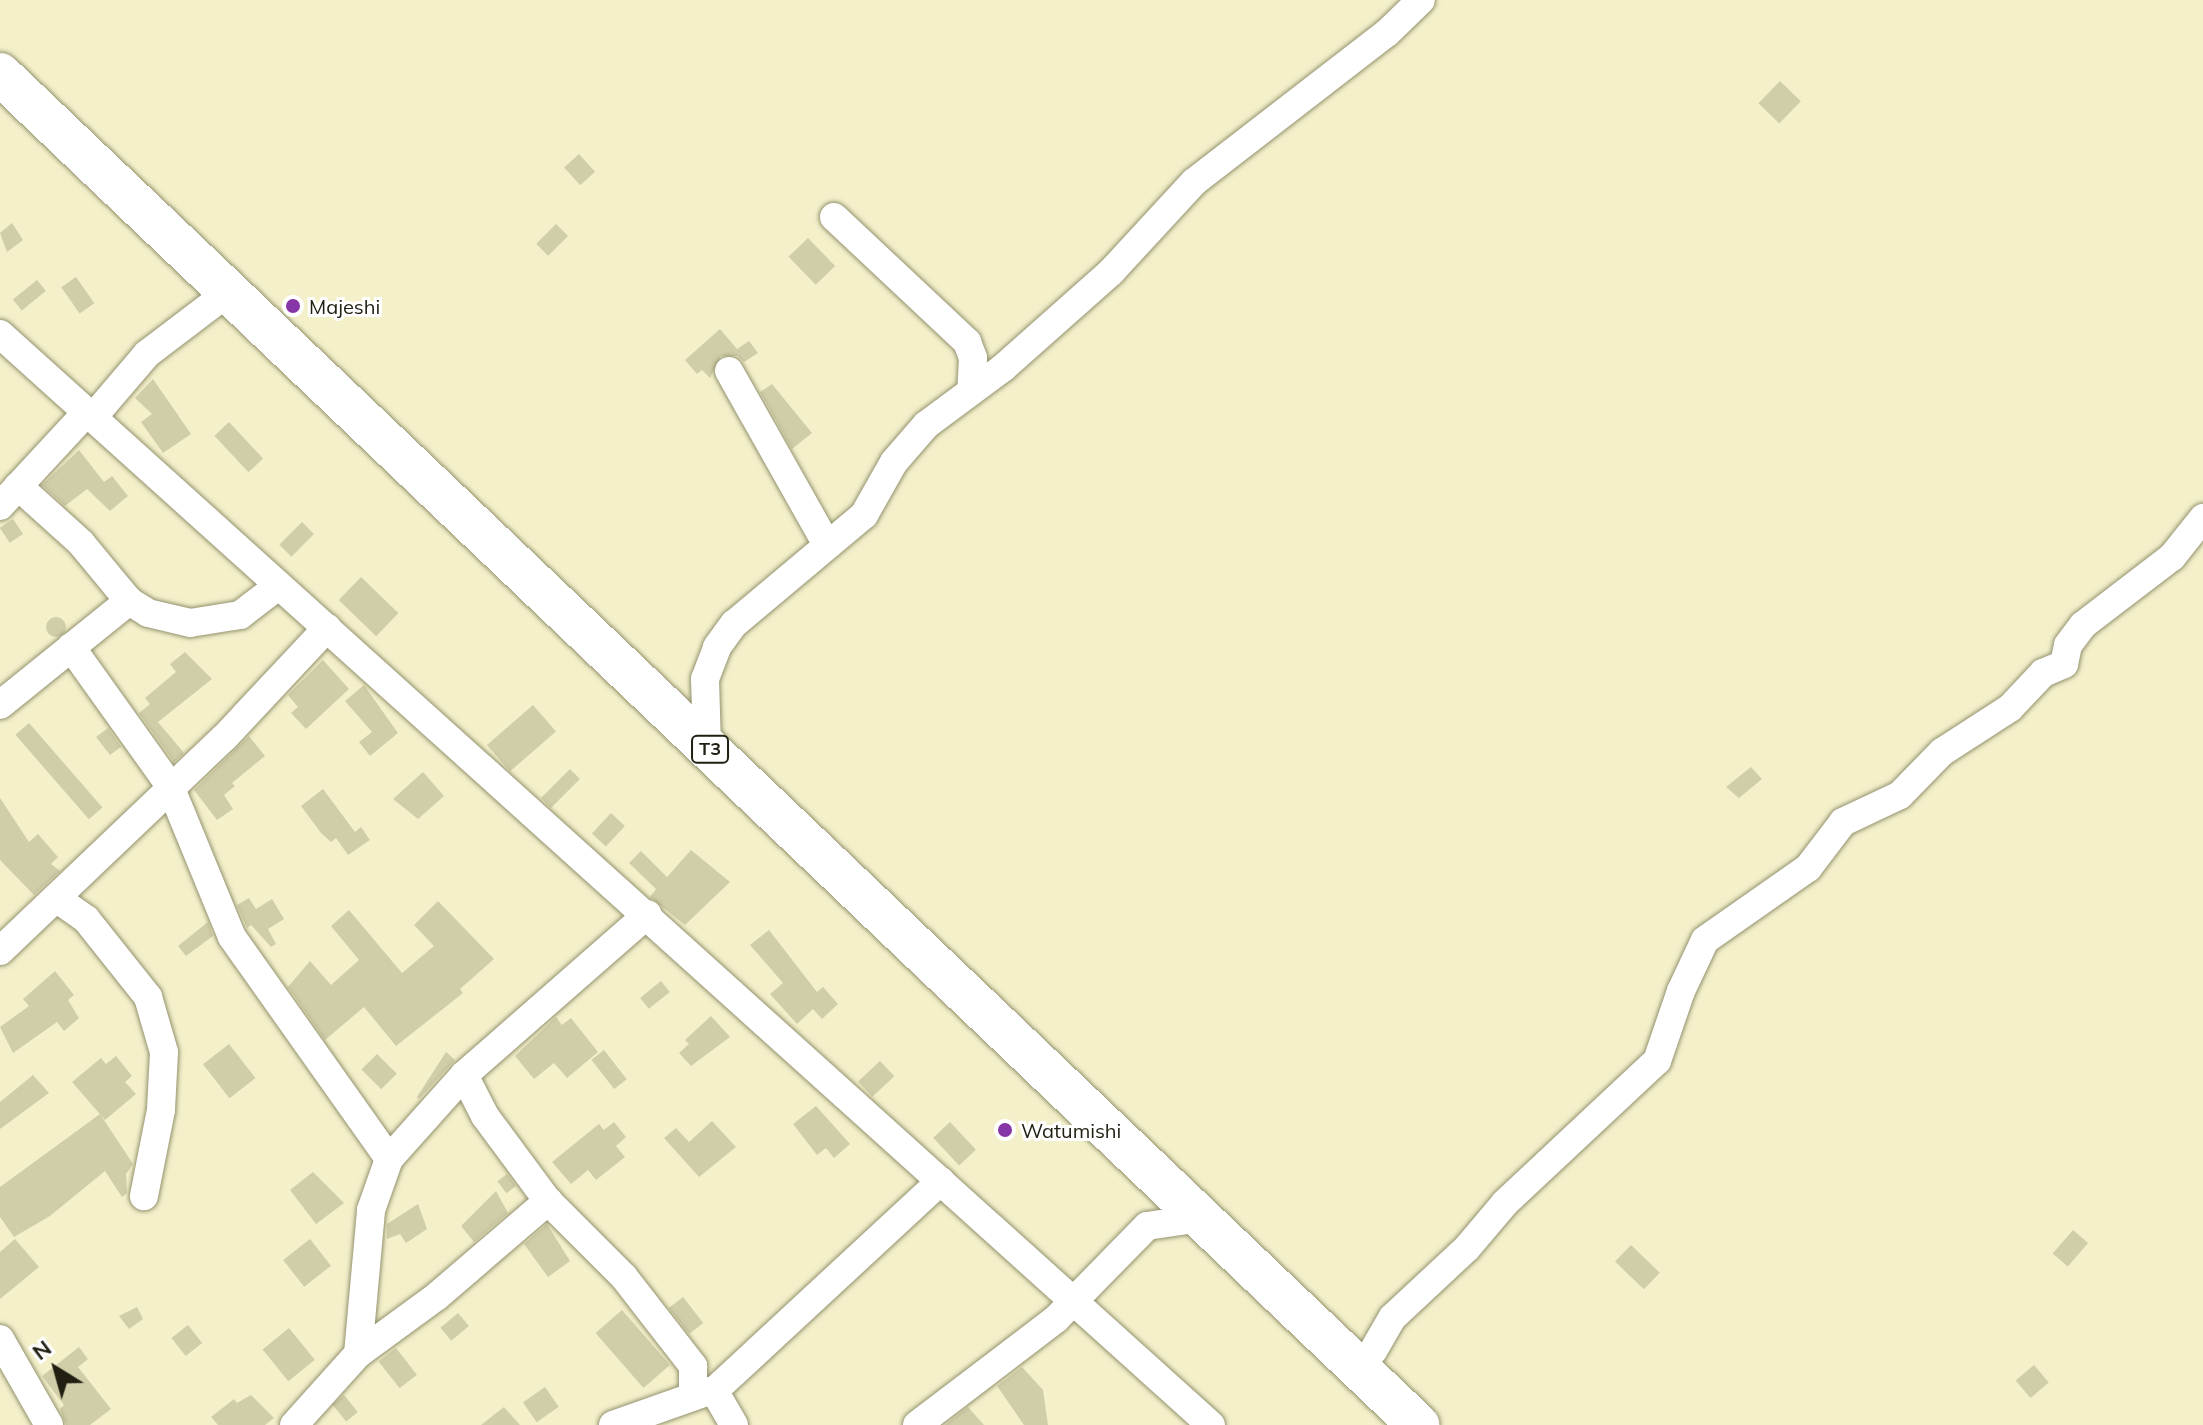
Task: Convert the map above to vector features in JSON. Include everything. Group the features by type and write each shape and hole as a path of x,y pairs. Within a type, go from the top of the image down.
{"highway":[{"name":"T3","path":"0,74 1418,1425"}],"street":[{"path":"707,746 705,679 717,647 775,585 869,509 912,438 1111,272 1194,182 1387,33 1421,0"},
{"path":"834,217 967,342 973,358 971,391"},
{"path":"227,293 147,354 9,496 81,543 129,601 148,613 190,623 240,615 278,586"},
{"path":"0,334 648,914 1211,1425"},
{"path":"729,371 827,545"},
{"path":"1373,1351 1393,1317 1657,1061 1705,940 1808,868 1843,822 1900,795 1942,752 2010,708 2043,673 2064,664 2068,645 2083,625 2172,557 2203,518"},
{"path":"0,705 129,601"},
{"path":"0,951 170,786 224,738 327,628"},
{"path":"71,647 170,786 232,937 389,1159"},
{"path":"56,898 86,919 148,997 164,1052 161,1110 144,1196"},
{"path":"358,1354 371,1210 389,1159 464,1075 648,914"},
{"path":"464,1075 485,1116 548,1201 624,1277 693,1366 703,1392 734,1425"},
{"path":"613,1425 703,1392 941,1181"},
{"path":"294,1425 358,1354 436,1297 548,1201"},
{"path":"917,1425 1074,1301 1147,1226 1201,1218"},
{"path":"0,1339 49,1425"}],"building":[{"path":"1780,81 1801,101 1779,123 1758,103"},
{"path":"579,154 595,172 580,185 564,167"},
{"path":"12,223 23,240 7,252 0,233"},
{"path":"556,224 568,236 548,256 536,244"},
{"path":"808,238 835,266 816,285 789,257"},
{"path":"76,277 94,303 80,314 61,287"},
{"path":"37,280 46,291 22,310 13,300"},
{"path":"720,329 737,349 749,341 758,353 744,362 737,356 721,356 710,378 702,370 697,374 685,360"},
{"path":"153,379 191,434 163,453 141,422 152,414 135,398"},
{"path":"772,384 812,433 792,449 760,392"},
{"path":"229,422 263,459 248,472 214,436"},
{"path":"79,450 104,482 112,476 128,496 110,511 87,489 65,506 42,485"},
{"path":"13,519 23,534 10,543 0,528"},
{"path":"302,522 314,534 291,557 279,545"},
{"path":"361,577 398,613 376,636 339,600"},
{"path":"56,617 63,620 66,627 63,634 56,637 49,634 46,627 49,620"},
{"path":"185,652 212,679 158,722 184,753 174,762 139,713 150,704 145,698 176,672 170,664"},
{"path":"323,660 349,689 306,729 291,713 298,707 288,695"},
{"path":"364,685 398,733 370,756 359,742 372,732 345,701"},
{"path":"533,705 556,731 510,771 487,745"},
{"path":"29,723 102,808 89,819 15,735"},
{"path":"108,728 124,751 121,747 110,755 96,737"},
{"path":"249,736 265,756 232,783 235,786 224,795 233,809 217,820 194,790"},
{"path":"1751,767 1762,779 1739,798 1726,787"},
{"path":"570,769 580,779 551,808 541,798"},
{"path":"423,772 444,796 418,819 393,799"},
{"path":"323,789 355,832 361,827 370,840 348,855 336,838 331,842 321,833 301,806"},
{"path":"0,798 29,842 38,834 58,857 51,864 60,871 34,895 0,860"},
{"path":"611,813 625,826 606,846 592,833"},
{"path":"691,850 730,882 685,925 650,897 656,889 629,863 641,851 667,877"},
{"path":"249,898 256,909 272,899 284,919 268,929 276,944 271,947 251,925 247,928 237,905"},
{"path":"438,901 494,959 460,989 463,993 396,1046 364,1007 325,1040 288,987 310,961 331,985 359,960 331,926 349,910 402,973 434,946 414,925"},
{"path":"208,922 213,936 186,956 178,946"},
{"path":"769,930 817,992 823,987 838,1004 822,1019 813,1009 797,1024 770,994 783,983 750,945"},
{"path":"55,971 74,995 68,1000 79,1018 64,1031 57,1022 13,1053 0,1027 29,1006 23,999"},
{"path":"661,981 670,992 649,1009 640,998"},
{"path":"711,1016 730,1037 691,1066 679,1053 689,1044 685,1040"},
{"path":"556,1017 562,1025 571,1018 598,1052 567,1078 554,1063 534,1079 515,1056"},
{"path":"229,1044 255,1078 229,1098 203,1064"},
{"path":"604,1050 627,1079 614,1089 591,1060"},
{"path":"446,1052 455,1060 419,1099 417,1097"},
{"path":"377,1054 397,1074 381,1089 361,1070"},
{"path":"116,1056 132,1076 125,1082 136,1094 105,1120 72,1082 101,1058 106,1064"},
{"path":"880,1061 894,1076 872,1097 858,1081"},
{"path":"33,1075 49,1093 0,1129 0,1102"},
{"path":"816,1106 850,1144 834,1158 826,1148 817,1155 793,1124"},
{"path":"100,1114 133,1164 126,1174 127,1193 122,1197 105,1171 50,1216 14,1237 0,1217 0,1187"},
{"path":"712,1121 736,1147 699,1177 664,1138 676,1128 689,1142"},
{"path":"614,1122 626,1137 616,1146 625,1157 596,1180 588,1170 571,1184 552,1162 599,1124 604,1130"},
{"path":"950,1122 976,1150 959,1165 933,1138"},
{"path":"313,1172 344,1203 316,1224 290,1190"},
{"path":"507,1174 516,1186 506,1193 497,1181"},
{"path":"496,1191 508,1213 474,1242 461,1226"},
{"path":"418,1204 427,1229 406,1243 400,1234 387,1239 387,1224"},
{"path":"547,1224 570,1261 548,1277 524,1244"},
{"path":"2073,1230 2088,1243 2068,1267 2053,1253"},
{"path":"15,1239 39,1267 0,1299 0,1252"},
{"path":"310,1239 331,1266 304,1287 283,1260"},
{"path":"1631,1245 1660,1273 1644,1289 1615,1262"},
{"path":"683,1297 703,1323 689,1334 669,1308"},
{"path":"137,1307 143,1319 129,1329 119,1316"},
{"path":"622,1310 670,1365 643,1388 596,1333"},
{"path":"458,1313 469,1326 451,1341 440,1328"},
{"path":"188,1325 202,1343 186,1356 171,1338"},
{"path":"289,1328 315,1360 288,1381 263,1349"},
{"path":"79,1347 88,1359 78,1367 111,1409 90,1425 66,1425 60,1409 64,1405 42,1376"},
{"path":"396,1348 417,1375 400,1388 379,1362"},
{"path":"2034,1365 2049,1383 2030,1398 2016,1380"},
{"path":"1022,1367 1043,1390 1048,1425 1024,1425 997,1386"},
{"path":"545,1387 559,1407 537,1422 523,1402"},
{"path":"251,1395 274,1418 265,1425 218,1425 211,1417 234,1399 237,1403"},
{"path":"344,1395 358,1412 346,1422 332,1404"},
{"path":"504,1407 520,1425 481,1425"},
{"path":"968,1407 984,1425 945,1425"}],"place":[{"name":"Majeshi","path":"293,306"},
{"name":"Watumishi","path":"1005,1130"}]}
